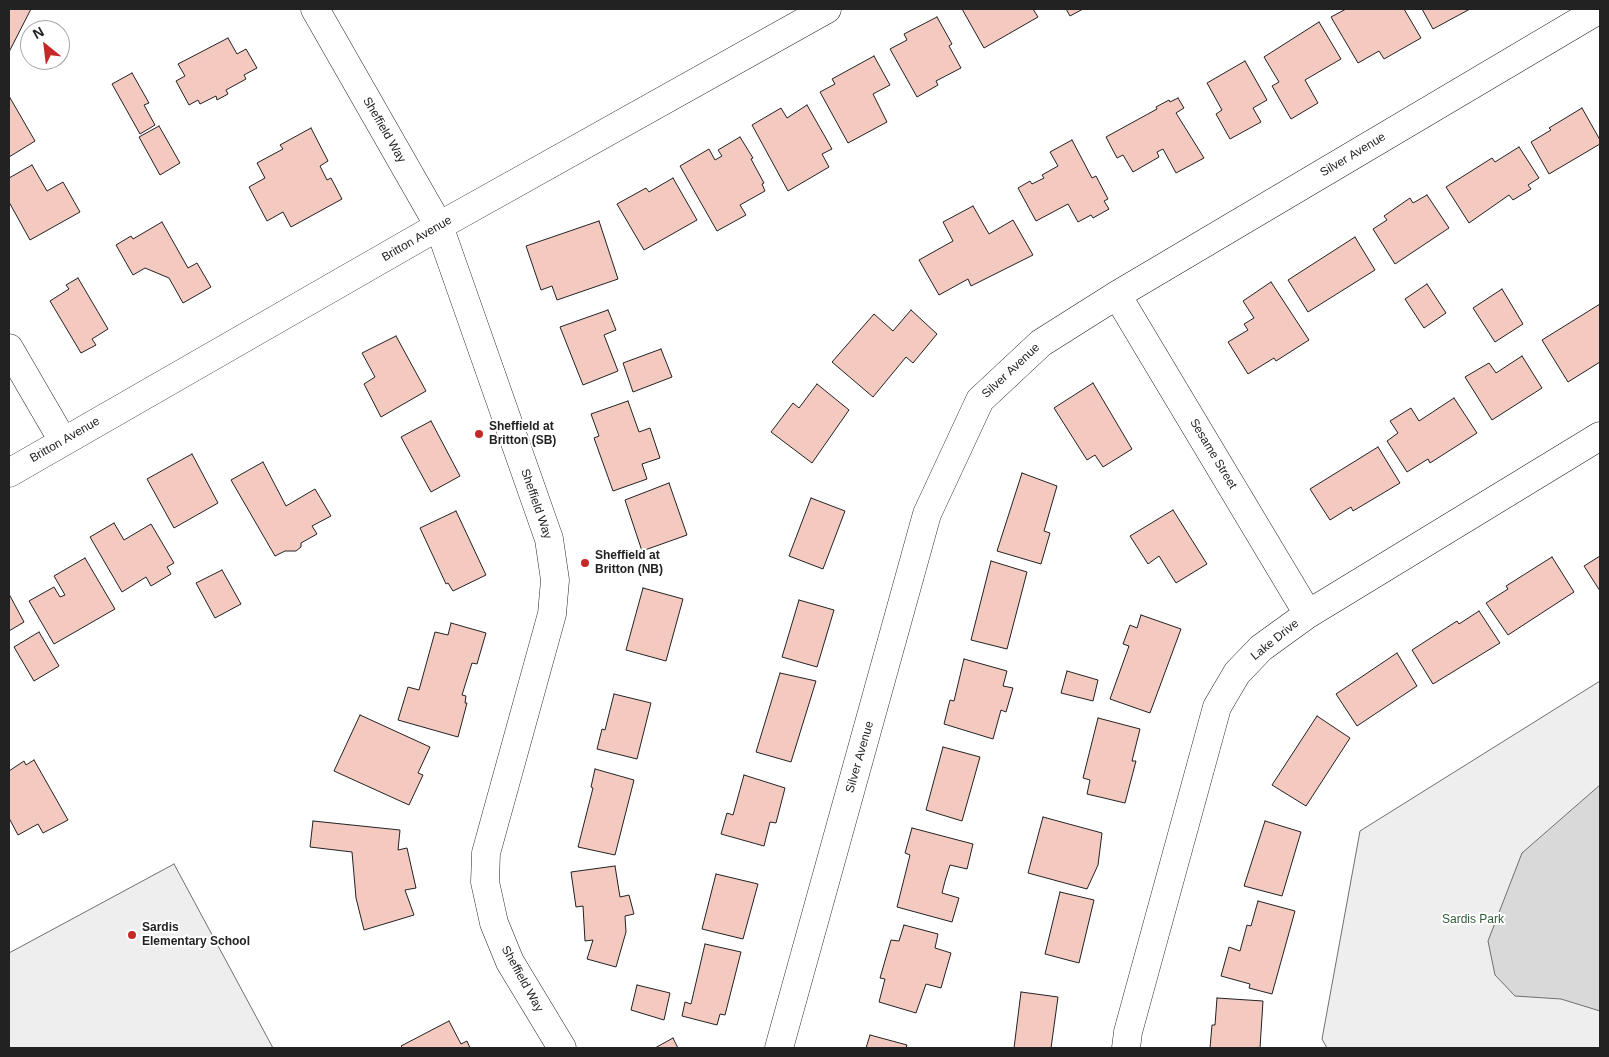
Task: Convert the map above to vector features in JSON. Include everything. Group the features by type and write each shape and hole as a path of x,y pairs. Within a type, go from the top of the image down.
{"street":[{"name":"Sheffield Way","path":"315,9 439,226 550,547 555,580 552,614 486,853 485,882 494,923 510,962 562,1048"},
{"name":"Britton Avenue","path":"9,473 439,226 827,9"},
{"name":"Silver Avenue","path":"778,1048 927,514 980,400 1041,344 1117,295 1600,9"},
{"name":"Sesame Street","path":"1117,295 1308,614"},
{"path":"9,348 63,442"},
{"name":"Lake Drive","path":"1126,1048 1131,1023 1217,707 1237,673 1261,648 1308,614 1600,436"}],"green space":[{"name":"Sardis Park","path":"1600,681 1600,1048 1327,1048 1322,1039 1360,831"},
{"name":"Sardis Elementary School","path":"174,864 273,1048 9,1048 9,953"}],"shaded area":[{"path":"1600,785 1600,1011 1561,999 1515,996 1495,975 1488,941 1522,853"}],"building":[{"path":"9,9 31,9 25,20 20,20 20,30 9,52"},
{"path":"962,9 1033,9 1038,17 984,48"},
{"path":"1066,9 1083,9 1070,16"},
{"path":"1346,9 1404,9 1421,38 1384,59 1379,51 1358,63 1331,17"},
{"path":"1422,9 1470,9 1433,29"},
{"path":"937,17 952,44 949,46 961,68 936,81 938,85 917,97 890,49 907,40 904,34"},
{"path":"1319,22 1341,59 1305,80 1318,103 1291,119 1272,86 1279,82 1264,57"},
{"path":"228,38 237,54 246,49 257,68 244,75 246,79 226,90 228,94 217,100 216,96 200,104 198,100 189,105 176,81 185,76 178,64"},
{"path":"874,56 890,85 873,94 887,122 848,143 820,92 835,84 832,79"},
{"path":"1245,61 1267,100 1253,108 1261,122 1230,139 1216,114 1222,110 1207,83"},
{"path":"132,73 149,103 144,105 155,125 140,134 112,84"},
{"path":"9,96 35,141 9,157"},
{"path":"1178,98 1184,108 1176,113 1204,158 1176,173 1163,149 1157,152 1159,157 1133,172 1123,155 1117,158 1106,137 1157,109 1156,107 1169,100 1170,102"},
{"path":"807,105 832,149 822,154 829,167 788,191 752,125 781,108 787,118"},
{"path":"1582,108 1600,140 1600,144 1549,174 1531,142 1551,130 1549,128"},
{"path":"159,126 180,163 160,175 139,137"},
{"path":"311,128 328,161 320,166 327,180 331,178 342,199 291,227 283,212 267,221 249,187 265,178 257,163 283,149 280,145"},
{"path":"740,137 753,158 751,159 764,183 762,184 765,191 740,205 746,215 717,231 680,166 709,149 715,160 722,156 718,150"},
{"path":"1072,140 1092,178 1096,176 1108,199 1104,201 1109,209 1093,218 1091,215 1078,222 1068,204 1036,221 1018,188 1030,181 1032,184 1044,178 1042,175 1058,166 1050,152"},
{"path":"1519,147 1539,178 1528,185 1531,189 1513,200 1509,195 1469,223 1446,187 1492,158 1495,162"},
{"path":"32,165 47,191 63,182 80,212 30,240 9,202 9,178"},
{"path":"673,178 697,220 644,250 617,204 646,188 649,192"},
{"path":"1427,195 1449,228 1395,264 1373,229 1387,220 1384,216 1410,198 1413,203"},
{"path":"973,206 989,234 1013,220 1033,255 971,286 968,279 939,295 919,260 953,241 943,222"},
{"path":"599,221 618,279 557,300 552,286 541,290 526,246"},
{"path":"162,222 188,268 197,263 211,287 183,303 169,278 145,268 133,275 116,245 131,236 133,239"},
{"path":"1355,237 1375,270 1308,312 1288,280"},
{"path":"78,278 108,329 92,339 96,345 81,353 50,301 69,289 66,285"},
{"path":"1271,282 1309,340 1276,361 1274,358 1248,374 1228,342 1248,330 1244,324 1254,318 1243,301"},
{"path":"1427,284 1446,313 1424,328 1405,299"},
{"path":"1502,289 1523,324 1495,342 1473,308"},
{"path":"1600,304 1600,362 1568,382 1542,340"},
{"path":"608,310 616,330 604,335 618,371 583,385 560,327"},
{"path":"911,310 937,334 913,363 906,357 873,397 832,362 874,314 893,331"},
{"path":"396,336 426,391 381,417 364,384 375,377 362,353"},
{"path":"661,349 672,377 633,392 623,363"},
{"path":"1522,356 1542,388 1492,420 1465,377 1489,363 1496,373"},
{"path":"1093,383 1132,449 1103,467 1095,455 1087,460 1054,408"},
{"path":"817,384 849,410 812,463 771,432 793,403 799,408"},
{"path":"1454,398 1477,433 1430,463 1428,459 1407,472 1387,441 1398,433 1390,421 1411,408 1419,421"},
{"path":"628,401 639,432 650,428 660,458 642,464 647,479 613,491 594,438 599,436 591,414"},
{"path":"431,421 460,476 431,492 401,437"},
{"path":"1378,447 1400,483 1353,511 1351,507 1330,520 1310,489"},
{"path":"192,454 218,503 174,528 147,479"},
{"path":"263,462 286,506 315,489 331,516 312,526 317,534 301,543 301,547 296,551 285,551 275,556 231,480"},
{"path":"1022,473 1057,486 1044,531 1050,533 1041,564 997,551"},
{"path":"669,483 687,535 642,551 625,500"},
{"path":"811,498 845,511 823,569 789,556"},
{"path":"1173,510 1207,564 1176,583 1159,556 1148,564 1130,536"},
{"path":"456,511 486,575 453,591 448,583 446,584 420,528"},
{"path":"114,523 124,540 151,524 174,563 167,567 171,574 151,586 146,577 122,592 90,537"},
{"path":"1600,556 1600,591 1584,566"},
{"path":"1552,557 1574,592 1508,635 1486,603 1508,589 1506,586"},
{"path":"85,558 115,609 54,644 29,601 54,587 60,597 65,595 54,576"},
{"path":"991,561 1027,572 1007,649 971,640"},
{"path":"222,570 241,604 215,618 196,583"},
{"path":"643,588 683,599 666,661 626,650"},
{"path":"9,594 24,622 9,631"},
{"path":"799,600 834,610 817,667 782,657"},
{"path":"1479,611 1500,643 1433,684 1412,650 1457,621 1459,624"},
{"path":"1141,615 1181,629 1150,713 1110,699 1129,646 1123,644 1130,625 1137,628"},
{"path":"451,623 486,633 477,664 472,663 462,695 466,696 465,703 467,703 458,737 398,720 408,687 419,690 435,632 448,635"},
{"path":"39,632 59,666 34,681 14,647"},
{"path":"1397,653 1417,686 1357,726 1336,694"},
{"path":"964,659 1007,671 1003,686 1013,688 1006,712 1001,710 993,739 944,724 950,700 954,701"},
{"path":"1067,671 1098,680 1093,701 1061,693"},
{"path":"780,673 816,681 791,762 756,752"},
{"path":"614,694 651,703 637,759 597,749 602,729 605,730"},
{"path":"360,715 430,747 418,773 423,775 409,805 334,771"},
{"path":"1317,716 1350,738 1306,806 1272,785"},
{"path":"1098,718 1140,729 1132,761 1136,761 1125,803 1087,794 1090,780 1083,778"},
{"path":"943,747 980,757 962,821 926,810"},
{"path":"34,760 68,820 43,833 38,824 18,835 9,818 9,771 24,761 26,765"},
{"path":"595,769 634,780 615,855 578,847 593,788 591,787"},
{"path":"744,775 785,788 776,823 770,822 764,846 721,834 727,813 733,815"},
{"path":"1043,817 1102,833 1098,865 1087,889 1028,873"},
{"path":"313,821 400,830 398,850 407,848 416,888 405,890 414,915 364,930 356,898 352,852 310,847"},
{"path":"1265,821 1301,832 1282,896 1244,886"},
{"path":"912,828 973,844 967,869 950,865 945,881 942,893 959,898 952,922 897,907 910,855 905,853"},
{"path":"615,866 620,897 629,895 634,914 625,916 626,932 616,967 587,959 593,940 585,941 583,906 576,907 571,872"},
{"path":"716,874 758,884 743,939 702,929"},
{"path":"1060,892 1094,900 1079,963 1045,954"},
{"path":"1258,901 1295,911 1272,994 1249,988 1250,984 1221,976 1229,947 1240,951 1247,925 1251,926"},
{"path":"904,925 938,934 935,948 951,953 941,988 926,984 916,1013 879,1002 885,979 880,978 891,940 899,941"},
{"path":"705,944 741,952 725,1015 720,1014 717,1025 682,1016 685,1002 691,1004"},
{"path":"637,985 670,993 664,1020 631,1010"},
{"path":"1021,992 1058,997 1051,1048 1014,1048"},
{"path":"1217,998 1263,1001 1260,1048 1210,1048 1212,1025 1215,1025"},
{"path":"449,1021 461,1044 467,1041 470,1048 403,1048 401,1046"},
{"path":"870,1035 907,1045 906,1048 866,1048"},
{"path":"673,1038 678,1048 655,1048"}],"place":[{"name":"Sheffield at Britton (SB)","path":"479,434"},
{"name":"Sheffield at Britton (NB)","path":"585,563"},
{"name":"Sardis Elementary School","path":"132,935"}]}
